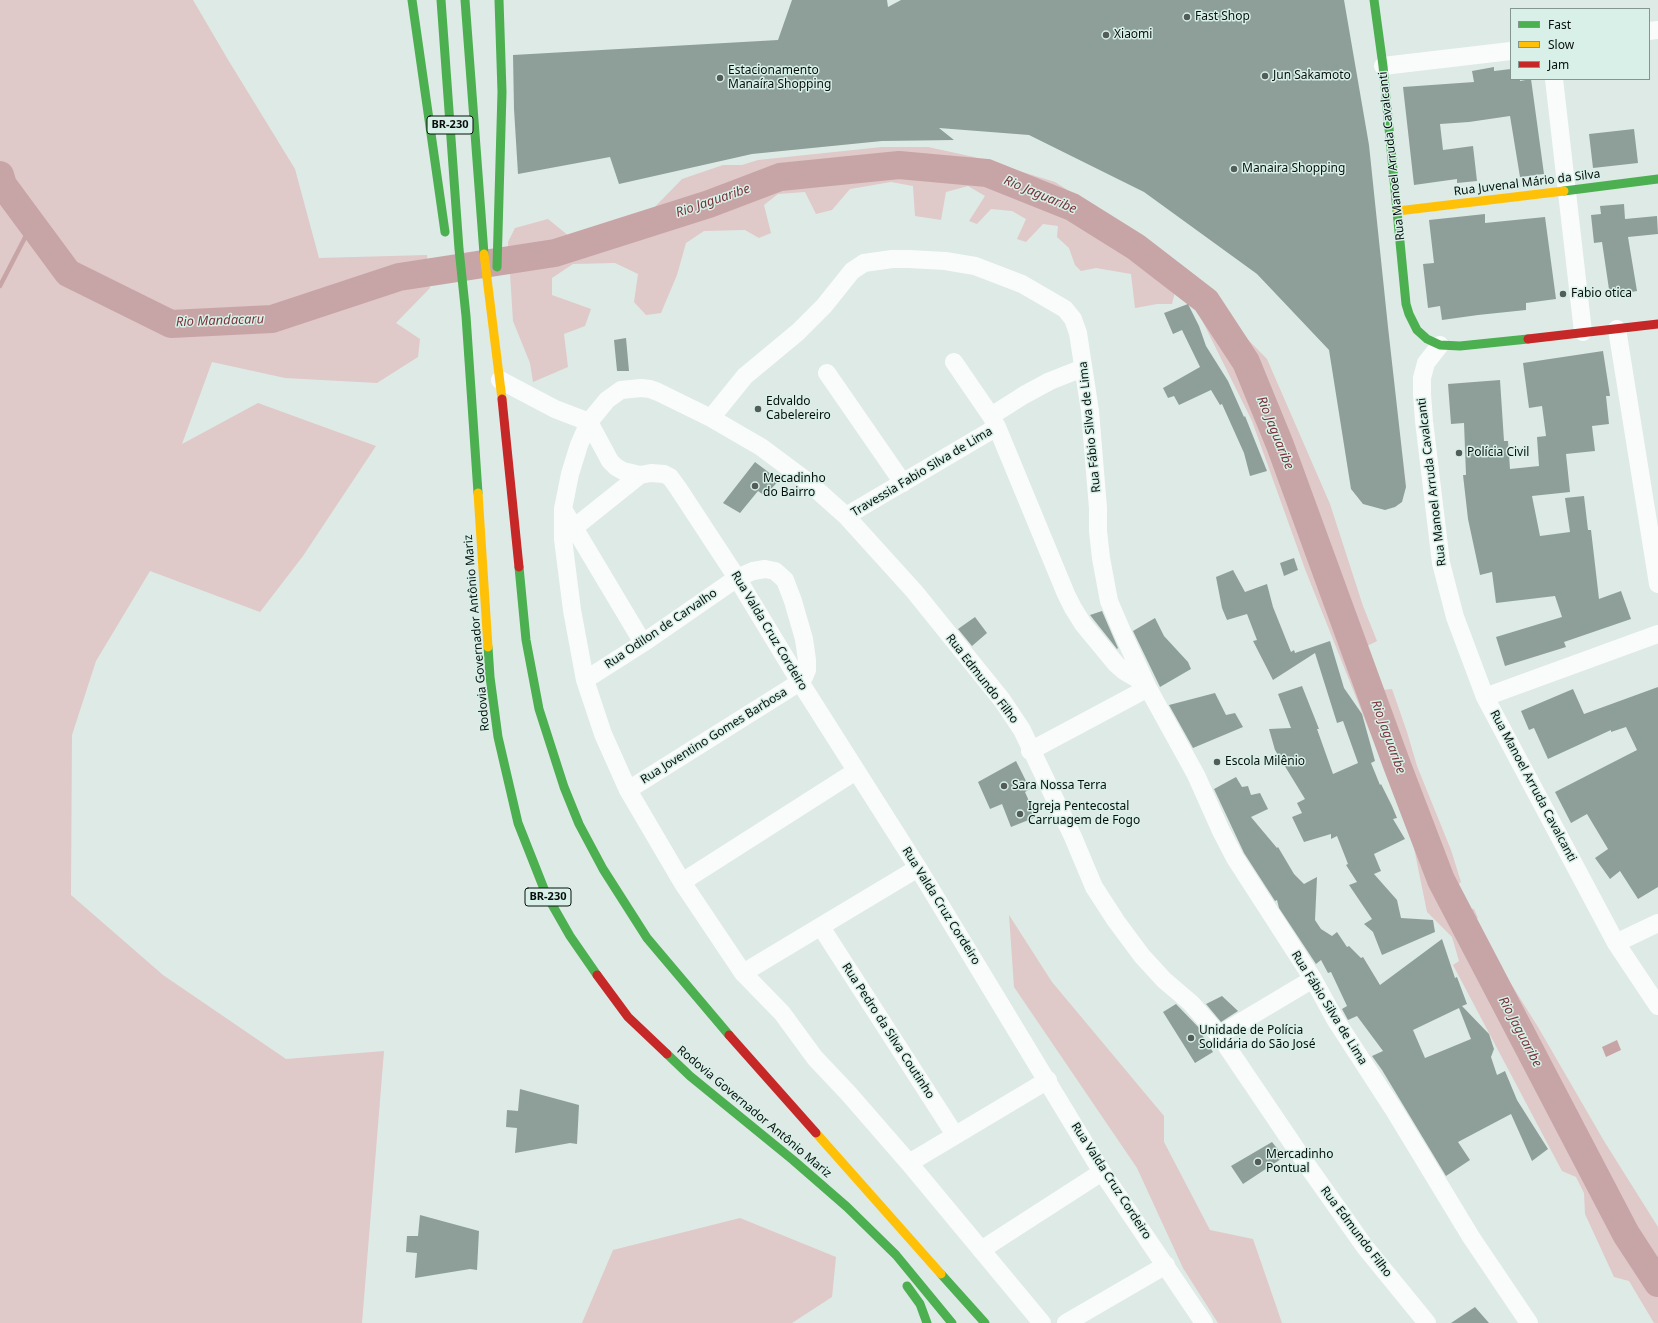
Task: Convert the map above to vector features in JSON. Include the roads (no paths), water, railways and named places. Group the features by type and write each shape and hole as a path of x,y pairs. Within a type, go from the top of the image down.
{"main road":[{"path":"412,0 446,242"},
{"name":"Rodovia Governador Antônio Mariz","path":"441,0 459,250 466,316 490,677 498,737 518,823 546,894 570,936 595,973 628,1017 690,1076 793,1160 847,1207 896,1256 952,1323"},
{"name":"BR-230","path":"465,0 483,248 493,315"},
{"path":"493,315 498,246 502,92 499,0"},
{"name":"Rua Manoel Arruda Cavalcanti","path":"1374,0 1383,66 1406,304 1417,330 1427,339 1440,345"},
{"name":"Rua Juvenal Mário da Silva","path":"1398,211 1658,180"},
{"name":"Rodovia Governador Antônio Mariz","path":"493,315 526,640 538,710 564,787 579,824 603,869 647,938 713,1017 985,1323"},
{"path":"458,323 468,358"},
{"path":"1440,345 1460,346 1658,324"},
{"path":"847,1207 858,1227 875,1248"},
{"path":"903,1280 920,1304 927,1323"}],"street":[{"path":"1383,66 1510,51"},
{"path":"1554,80 1583,332"},
{"name":"Rua Fábio Silva de Lima","path":"710,418 745,376 798,332 824,306 852,271 864,263 877,260 909,259 945,261 975,266 1022,284 1056,302 1065,309 1072,319 1078,333 1090,410 1101,558 1110,602 1124,636 1148,686 1196,775 1235,858 1313,979 1335,1019 1394,1110 1472,1237 1528,1323"},
{"path":"1617,329 1658,584"},
{"name":"Rua Manoel Arruda Cavalcanti","path":"1440,345 1426,363 1422,378 1422,394 1441,563 1455,617 1485,697 1616,942 1658,1006"},
{"path":"954,362 994,421 1073,608 1083,624 1116,664 1124,671 1148,686 1030,751"},
{"name":"Travessia Fabio Silva de Lima","path":"846,516 903,483 994,421 1024,394 1050,381 1083,368"},
{"path":"827,373 903,483"},
{"path":"500,380 555,409 589,422"},
{"name":"Rua Edmundo Filho","path":"1042,1323 909,1163 849,1094 815,1058 782,1013 743,973 682,882 628,790 603,734 585,680 572,610 563,539 563,509 574,460 589,422 601,406 621,390 641,388 658,392 710,418 761,447 808,482 846,516 914,591 1002,700 1022,730 1030,751 1073,837 1094,887 1116,922 1142,956 1164,980 1191,1003 1219,1035 1307,1165 1365,1247 1427,1323"},
{"name":"Rua Valda Cruz Cordeiro","path":"589,422 613,464 623,471 640,475 651,473 664,474 670,478 678,488 737,578 800,682 918,868 1048,1080 1102,1172 1204,1323"},
{"path":"575,527 640,475"},
{"path":"563,509 643,643"},
{"name":"Rua Odilon de Carvalho","path":"585,680 643,643 737,578 753,570 765,568 775,571 785,580 799,617 806,647 806,670 804,677 800,682"},
{"path":"1485,697 1658,634"},
{"name":"Rua Joventino Gomes Barbosa","path":"628,790 800,682"},
{"path":"682,882 856,771"},
{"path":"743,973 918,868"},
{"path":"1616,942 1658,923"},
{"name":"Rua Pedro da Silva Coutinho","path":"821,927 955,1134"},
{"path":"1219,1035 1313,979"},
{"path":"909,1163 955,1134 1048,1080"},
{"path":"981,1250 1102,1172"},
{"path":"1066,1323 1166,1265"}],"waterway":[{"name":"Rio Jaguaribe","path":"0,175 3,185 68,273 171,324 272,319 399,277 555,253 709,204 780,177 899,165 987,173 1072,207 1136,247 1206,301 1246,362 1280,445 1397,765 1441,880 1626,1234 1658,1283"},
{"path":"0,286 32,224"}],"place":[{"name":"Fast Shop","path":"1187,17"},
{"name":"Xiaomi","path":"1106,35"},
{"name":"Jun Sakamoto","path":"1265,76"},
{"name":"Estacionamento Manaíra Shopping","path":"720,78"},
{"name":"Manaira Shopping","path":"1234,169"},
{"name":"Fabio otica","path":"1563,294"},
{"name":"Edvaldo Cabelereiro","path":"758,409"},
{"name":"Polícia Civil","path":"1459,453"},
{"name":"Mecadinho do Bairro","path":"755,486"},
{"name":"Escola Milênio","path":"1217,762"},
{"name":"Sara Nossa Terra","path":"1004,786"},
{"name":"Igreja Pentecostal Carruagem de Fogo","path":"1020,814"},
{"name":"Unidade de Polícia Solidária do São José","path":"1191,1038"},
{"name":"Mercadinho Pontual","path":"1258,1162"}],"water label":[{"name":"Rio Mandacaru","path":"220,321"}]}
